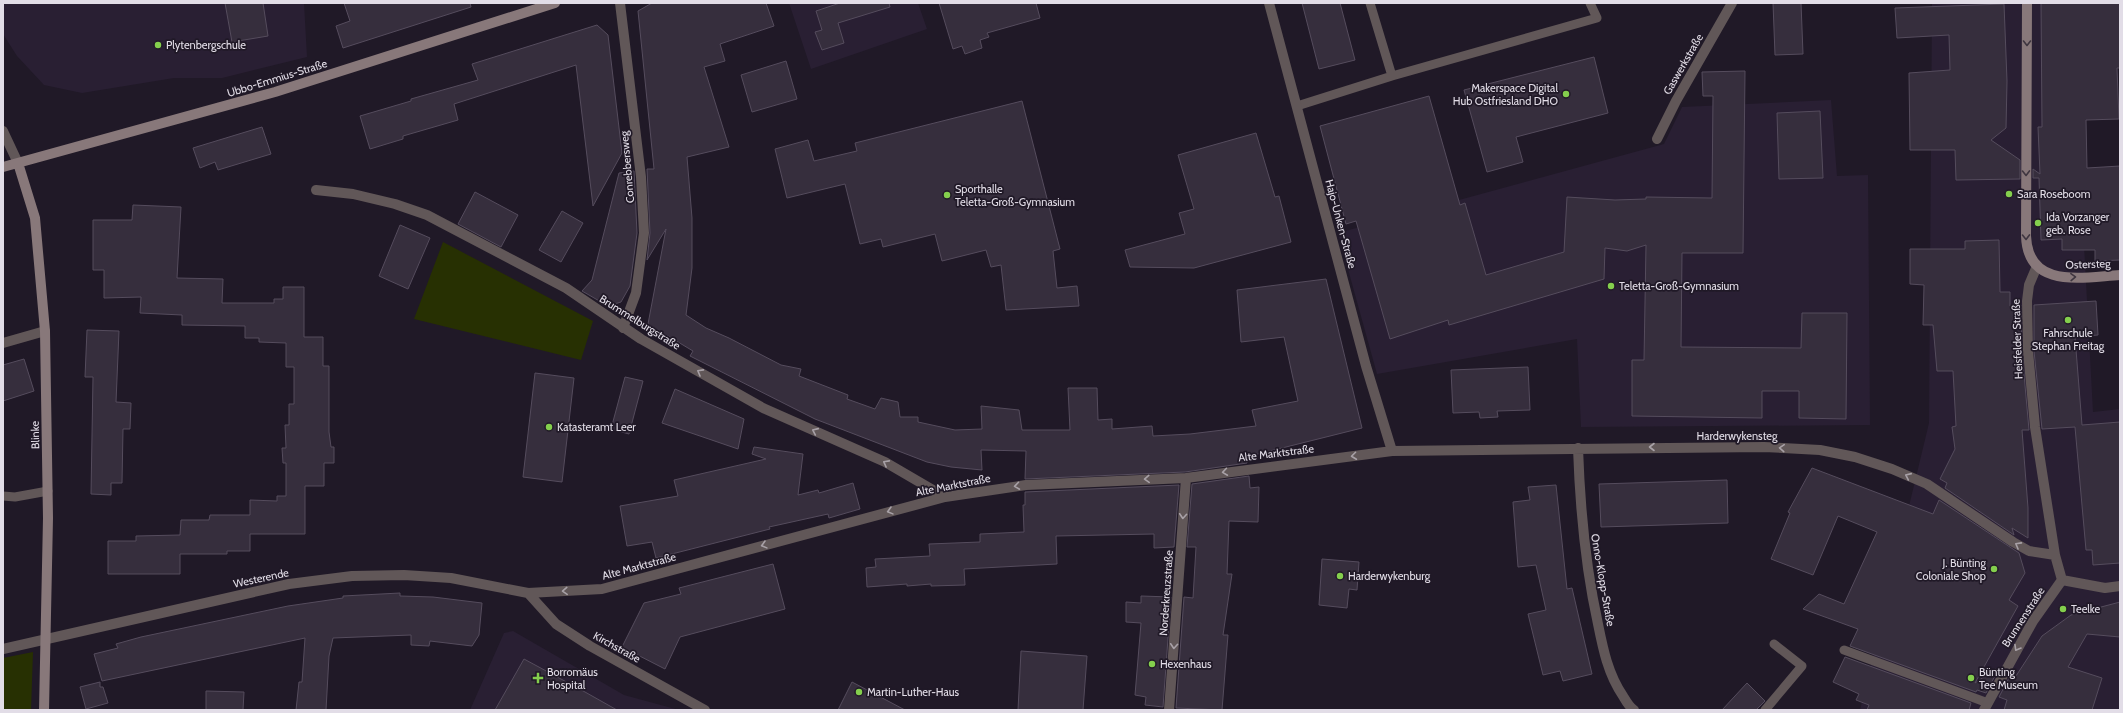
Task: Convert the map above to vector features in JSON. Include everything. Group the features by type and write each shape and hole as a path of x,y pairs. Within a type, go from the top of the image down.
{"main road":[{"name":"Ubbo-Emmius-Straße","path":"3,167 275,92 555,3"},
{"path":"2027,3 2026,236 2029,254 2037,266"},
{"name":"Blinke","path":"18,163 35,218 45,331 48,491 44,710"},
{"name":"Ostersteg","path":"2037,266 2047,274 2060,278 2120,275"}],"street":[{"name":"Conrebbersweg","path":"620,3 641,177 644,233 636,293 623,328"},
{"name":"Hajo-Unken-Straße","path":"1269,3 1366,366 1392,451"},
{"name":"Gaswerkstraße","path":"1657,139 1676,101 1732,3"},
{"path":"3,131 18,163"},
{"name":"Brummelburgstraße","path":"316,190 360,195 395,204 426,215 566,288 641,339 763,408 885,462 945,497"},
{"name":"Heisfelder Straße","path":"2037,266 2029,285 2027,301 2028,351 2035,427 2055,554 2062,580"},
{"path":"3,343 45,331"},
{"name":"Harderwykensteg","path":"1392,451 1764,447 1820,450 1855,457 1892,469 1926,484 2029,551 2055,554"},
{"name":"Onno-Klopp-Straße","path":"1578,448 1582,528 1586,566 1594,609 1604,652 1614,683 1632,710"},
{"name":"Alte Marktstraße","path":"528,592 602,589 945,497 1026,485 1186,478 1392,451"},
{"name":"Norderkreuzstraße","path":"1169,710 1186,478"},
{"name":"Westerende","path":"3,649 289,584 352,576 404,575 451,578 528,592"},
{"path":"2062,580 2105,588 2120,586"},
{"name":"Brunnenstraße","path":"1986,707 2033,621 2062,580"},
{"name":"Kirchstraße","path":"528,592 556,624 590,646 705,710"}],"lane":[{"path":"1370,3 1392,76"},
{"path":"1297,106 1392,76 1597,18 1590,3"},
{"path":"3,496 48,491"},
{"path":"1765,710 1802,666 1774,644"},
{"path":"1844,650 1986,707"}],"shaded area":[{"name":"Plytenbergschule","path":"3,3 304,3 307,57 222,78 174,78 82,93 44,85 17,56 3,34"},
{"path":"789,3 918,3 927,29 811,69"},
{"path":"1932,3 2071,3 2093,412 2120,409 2120,710 1860,710 1929,423"},
{"name":"Teletta-Groß-Gymnasium","path":"1831,100 1837,176 1868,175 1870,425 1581,427 1577,339 1377,374 1338,233 1664,144 1682,107"},
{"name":"Borromäus Hospital","path":"513,631 624,695 679,710 470,710 504,633"}],"green space":[{"path":"443,242 593,321 581,360 414,319"},
{"path":"33,652 31,710 3,710 3,658"}],"building":[{"name":"Plytenbergschule","path":"225,3 263,3 268,36 232,42"},
{"path":"344,3 470,3 471,7 343,48 336,26 350,21"},
{"path":"652,3 766,3 774,26 720,44 725,61 704,67 729,147 687,157 692,218 692,268 686,315 706,328 729,338 781,365 801,369 799,376 848,395 847,399 875,409 881,398 898,402 900,417 918,417 918,422 955,430 982,429 981,406 1019,410 1022,430 1070,430 1068,388 1097,388 1098,420 1112,419 1112,429 1152,426 1153,436 1190,434 1256,426 1252,410 1298,401 1284,337 1241,342 1237,290 1326,279 1362,428 1246,457 1247,463 1185,472 1025,479 1026,451 981,450 982,470 951,467 927,462 815,419 690,356 693,351 648,324 666,229 647,260 650,233 647,169 654,169 638,11"},
{"path":"840,3 889,3 890,7 838,23 844,43 822,50 815,32 822,30 816,11"},
{"path":"939,3 1036,3 1040,18 987,33 989,37 980,40 982,48 965,54 962,46 953,49"},
{"path":"1302,3 1340,3 1355,60 1319,69"},
{"path":"1773,3 1801,3 1803,54 1775,55"},
{"path":"2041,3 2120,3 2120,68 2117,68 2119,119 2086,120 2087,168 2120,166 2120,260 2095,261 2095,250 2062,250 2062,239 2041,240 2039,178 2033,178 2033,169 2040,174 2038,127 2042,127"},
{"path":"2004,4 2007,81 2006,128 1991,140 2020,160 2020,179 1956,180 1955,150 1910,150 1909,73 1950,70 1949,35 1897,38 1895,8"},
{"path":"597,25 608,35 622,153 593,206 576,65 454,104 458,120 403,136 403,139 370,149 360,116 411,101 411,99 478,80 472,64"},
{"path":"1594,57 1608,113 1516,137 1523,162 1487,172 1464,90"},
{"path":"786,61 797,99 752,112 741,75"},
{"path":"1745,71 1743,253 1682,253 1681,347 1801,348 1802,313 1847,313 1846,419 1799,418 1799,391 1762,391 1762,418 1632,416 1632,360 1644,360 1646,245 1627,251 1605,248 1604,279 1449,325 1448,320 1390,339 1356,221 1346,224 1320,126 1429,96 1460,205 1465,203 1486,275 1564,252 1567,197 1615,200 1646,199 1646,197 1712,198 1713,96 1703,96 1702,72"},
{"name":"Sporthalle Teletta-Groß-Gymnasium","path":"1022,101 1060,249 1053,251 1057,288 1077,286 1079,306 1006,310 1001,265 991,267 986,250 942,261 935,234 883,247 881,239 860,244 845,184 787,198 775,149 808,140 814,161 857,151 855,143"},
{"path":"1820,111 1823,178 1779,179 1777,113"},
{"path":"262,127 271,154 218,170 215,162 200,168 193,148"},
{"path":"1256,133 1275,197 1279,196 1291,242 1194,268 1130,267 1125,250 1185,234 1179,213 1194,209 1178,155"},
{"path":"634,171 637,233 630,286 621,302 608,306 582,291 592,280 619,173"},
{"path":"475,192 518,215 501,247 458,224"},
{"path":"133,205 181,207 177,278 223,279 222,303 274,303 274,299 283,299 283,287 304,287 304,337 323,337 323,366 329,366 329,432 331,447 334,447 334,463 324,463 324,486 305,486 305,534 250,534 250,551 227,551 227,554 180,554 180,574 108,574 108,541 136,541 136,536 180,535 181,520 209,520 210,515 250,515 250,500 277,501 277,496 286,496 286,463 283,463 282,448 286,448 285,425 289,425 289,404 294,404 294,367 286,367 286,343 259,342 259,338 245,338 245,326 182,325 182,315 140,313 141,297 104,298 104,270 93,270 93,220 132,220"},
{"path":"562,211 583,223 561,262 539,250"},
{"path":"400,225 430,238 408,289 379,276"},
{"path":"1999,240 2000,292 2010,292 2010,306 2021,305 2022,352 2029,430 2022,430 2028,508 2028,538 2012,528 2014,535 1945,488 1947,483 1940,479 1955,449 1952,427 1956,426 1953,371 1937,371 1933,325 1923,325 1924,285 1910,284 1910,249 1965,249 1965,241"},
{"path":"2096,301 2098,335 2075,337 2082,425 2120,422 2120,563 2093,565 2092,550 2086,550 2075,427 2042,429 2034,351 2034,305"},
{"path":"87,330 119,331 116,402 131,403 130,429 123,429 122,483 111,483 111,495 91,494 93,377 85,377"},
{"path":"24,359 34,391 3,401 3,365"},
{"path":"1528,367 1530,410 1497,411 1498,417 1480,418 1479,412 1453,413 1451,370"},
{"name":"Katasteramt Leer","path":"535,373 574,378 562,482 523,477"},
{"path":"625,377 643,381 629,434 611,429"},
{"path":"675,389 744,419 738,449 662,423"},
{"path":"754,447 803,454 798,495 818,490 819,493 853,483 860,509 829,518 828,514 769,527 770,529 656,558 652,542 627,546 620,506 678,496 674,480 766,459 752,454"},
{"path":"1812,468 1933,514 1939,500 2019,553 2025,573 2009,600 2018,606 1975,683 1995,669 1998,670 1986,693 1977,690 1976,692 1850,646 1858,629 1803,609 1819,594 1844,604 1877,532 1838,516 1813,575 1771,559 1790,513 1788,512"},
{"path":"1249,476 1250,488 1259,487 1258,522 1229,521 1227,574 1232,574 1223,635 1228,635 1222,710 1176,708 1184,597 1193,598 1196,547 1187,547 1192,484"},
{"path":"1727,480 1728,523 1601,527 1599,484"},
{"path":"1179,485 1174,547 1154,548 1154,534 1056,536 1057,564 964,569 965,585 931,586 931,584 907,586 907,584 867,587 866,568 876,567 875,559 930,556 929,544 980,542 980,534 1024,532 1023,505 1025,505 1025,492"},
{"path":"1556,485 1567,589 1572,588 1592,674 1563,681 1560,671 1543,675 1528,614 1546,610 1536,565 1518,567 1513,502 1530,500 1528,487"},
{"name":"Harderwykenburg","path":"1322,559 1359,562 1357,590 1349,589 1347,608 1319,605"},
{"path":"773,564 785,609 680,637 665,669 622,647 644,603 681,594 679,588"},
{"path":"400,593 400,596 433,597 482,603 479,635 472,646 430,641 429,646 411,645 411,635 333,638 329,656 326,710 296,710 299,682 302,682 305,638 102,681 94,654 118,648 116,644 141,637 288,606 343,598 343,596"},
{"path":"1141,596 1171,597 1163,707 1145,705 1146,697 1135,695 1141,623 1126,622 1126,602 1141,603"},
{"path":"2120,602 2120,637 2087,634 2068,667 2102,678 2092,710 2004,710 2007,700 1999,697 2011,674 2016,676 2042,636 2071,615"},
{"path":"1021,651 1087,656 1083,710 1018,710"},
{"path":"1845,657 1971,703 1969,710 1867,710 1869,705 1856,700 1859,694 1833,682"},
{"path":"524,659 585,692 617,710 495,710"},
{"path":"100,682 100,687 103,687 108,703 86,709 80,687"},
{"name":"Martin-Luther-Haus","path":"852,682 905,710 838,710"},
{"path":"1747,683 1765,701 1756,710 1722,710"},
{"path":"206,691 244,692 243,710 206,710"}],"place":[{"name":"Plytenbergschule","path":"158,45"},
{"name":"Makerspace Digital Hub Ostfriesland DHO","path":"1566,94"},
{"name":"Sara Roseboom","path":"2009,194"},
{"name":"Sporthalle Teletta-Groß-Gymnasium","path":"947,195"},
{"name":"Ida Vorzanger geb. Rose","path":"2038,223"},
{"name":"Teletta-Groß-Gymnasium","path":"1611,286"},
{"name":"Fahrschule Stephan Freitag","path":"2068,320"},
{"name":"Katasteramt Leer","path":"549,427"},
{"name":"J. Bünting Coloniale Shop","path":"1994,569"},
{"name":"Harderwykenburg","path":"1340,576"},
{"name":"Teelke","path":"2063,609"},
{"name":"Hexenhaus","path":"1152,664"},
{"name":"Borromäus Hospital","path":"538,678"},
{"name":"Bünting Tee Museum","path":"1971,678"},
{"name":"Martin-Luther-Haus","path":"859,692"}]}
